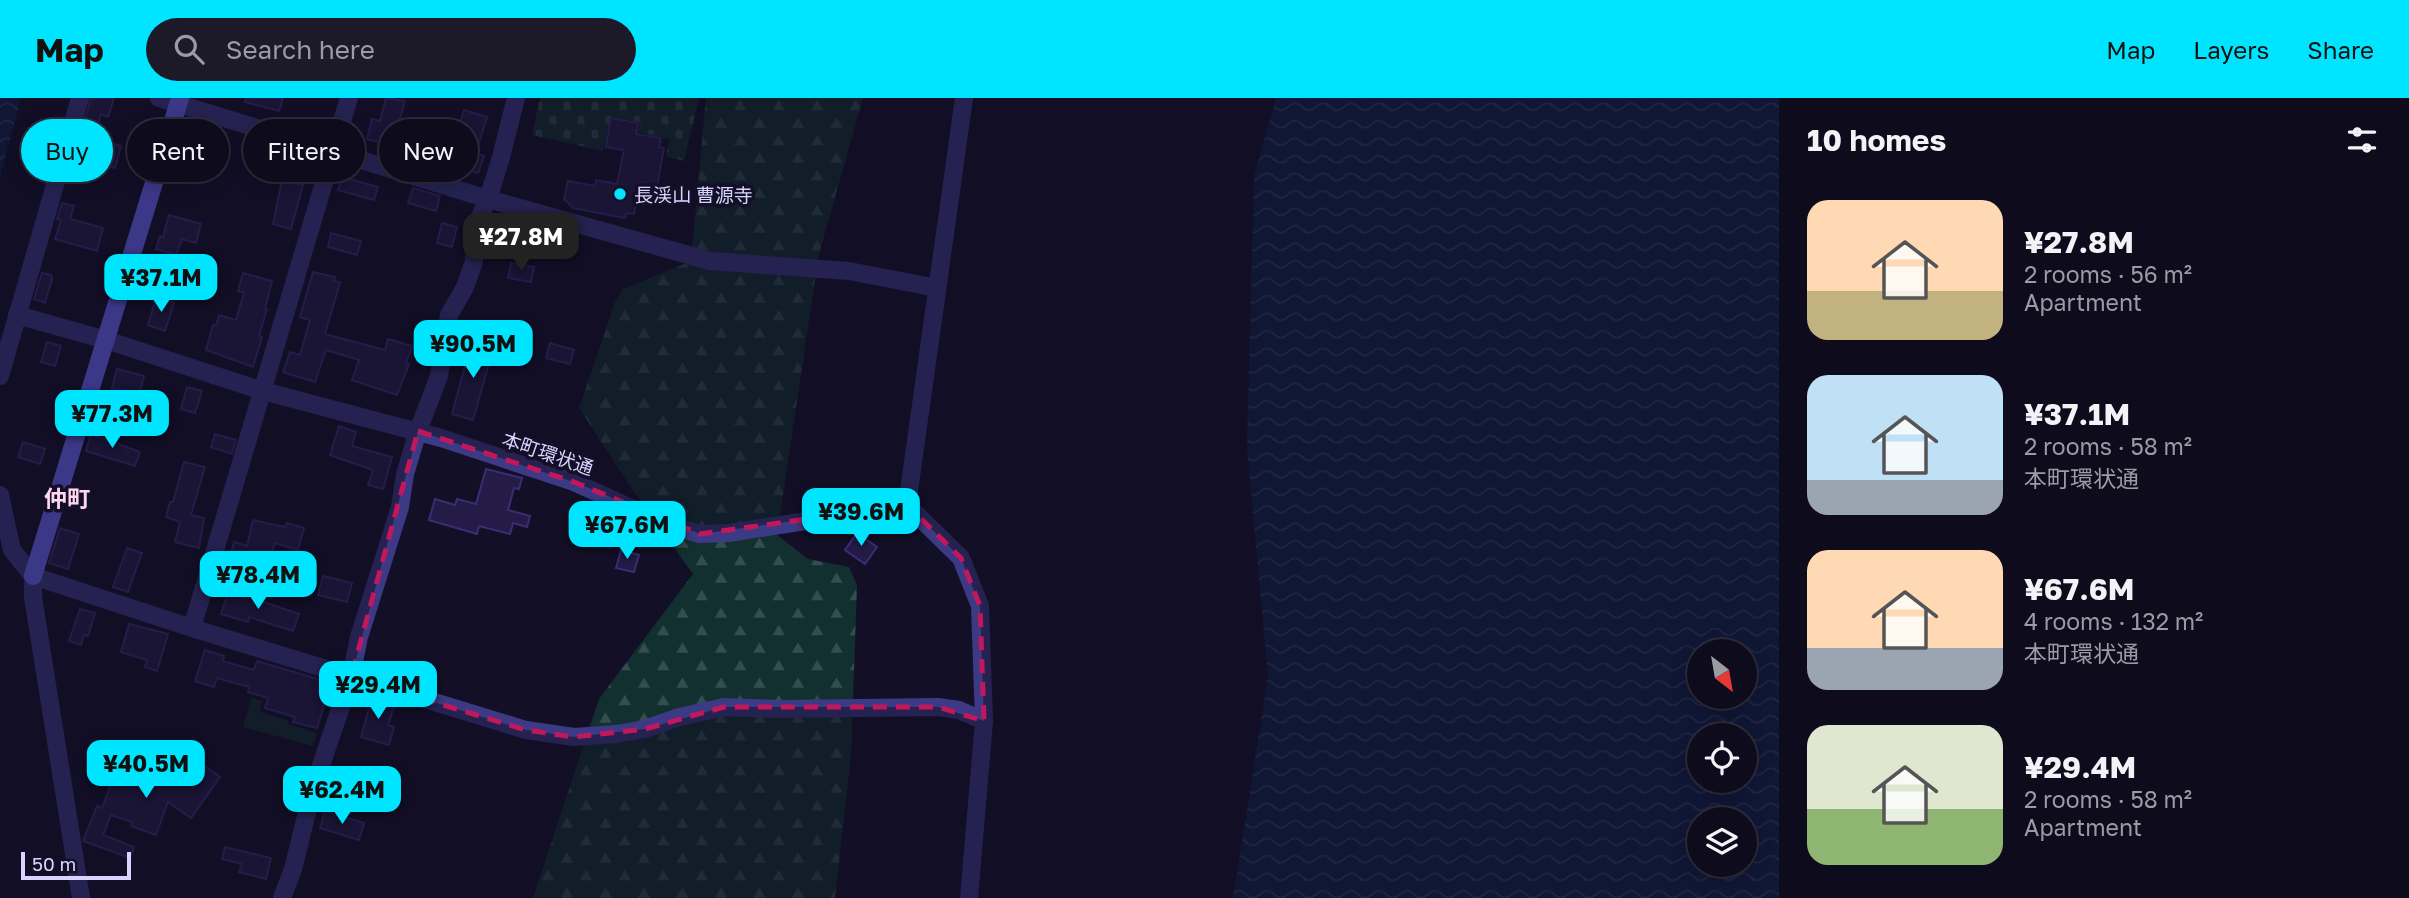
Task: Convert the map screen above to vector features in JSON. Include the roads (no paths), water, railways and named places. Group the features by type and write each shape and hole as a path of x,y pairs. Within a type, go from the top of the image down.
{"main road":[{"path":"33,576 179,101"}],"street":[{"path":"0,376 79,98"},
{"path":"159,98 179,101 243,122"},
{"path":"343,119 349,98"},
{"path":"282,898 293,869 312,792 351,677 359,637 400,507 405,474 439,376 449,316 465,287 474,262 476,225 488,199 516,98"},
{"path":"964,98 907,505 961,558 980,606 984,721 969,898"},
{"path":"365,162 710,261 849,271 937,288"},
{"path":"192,628 324,182"},
{"name":"本町環状通","path":"17,315 106,340 263,391 418,431 574,482 668,525 701,534 729,533 907,505"},
{"path":"0,495 12,550 33,576 192,628 526,730 574,737 616,734 645,729 679,717 724,707 939,707 959,710 984,721"},
{"path":"33,576 33,597 81,898"}],"water":[{"path":"0,98 21,98 0,177"},
{"path":"1276,98 1779,98 1779,898 1233,898 1268,677 1247,447 1254,175"}],"place":[{"name":"長渓山 曹源寺","path":"620,194"}],"district":[{"name":"仲町","path":"67,498"}]}
